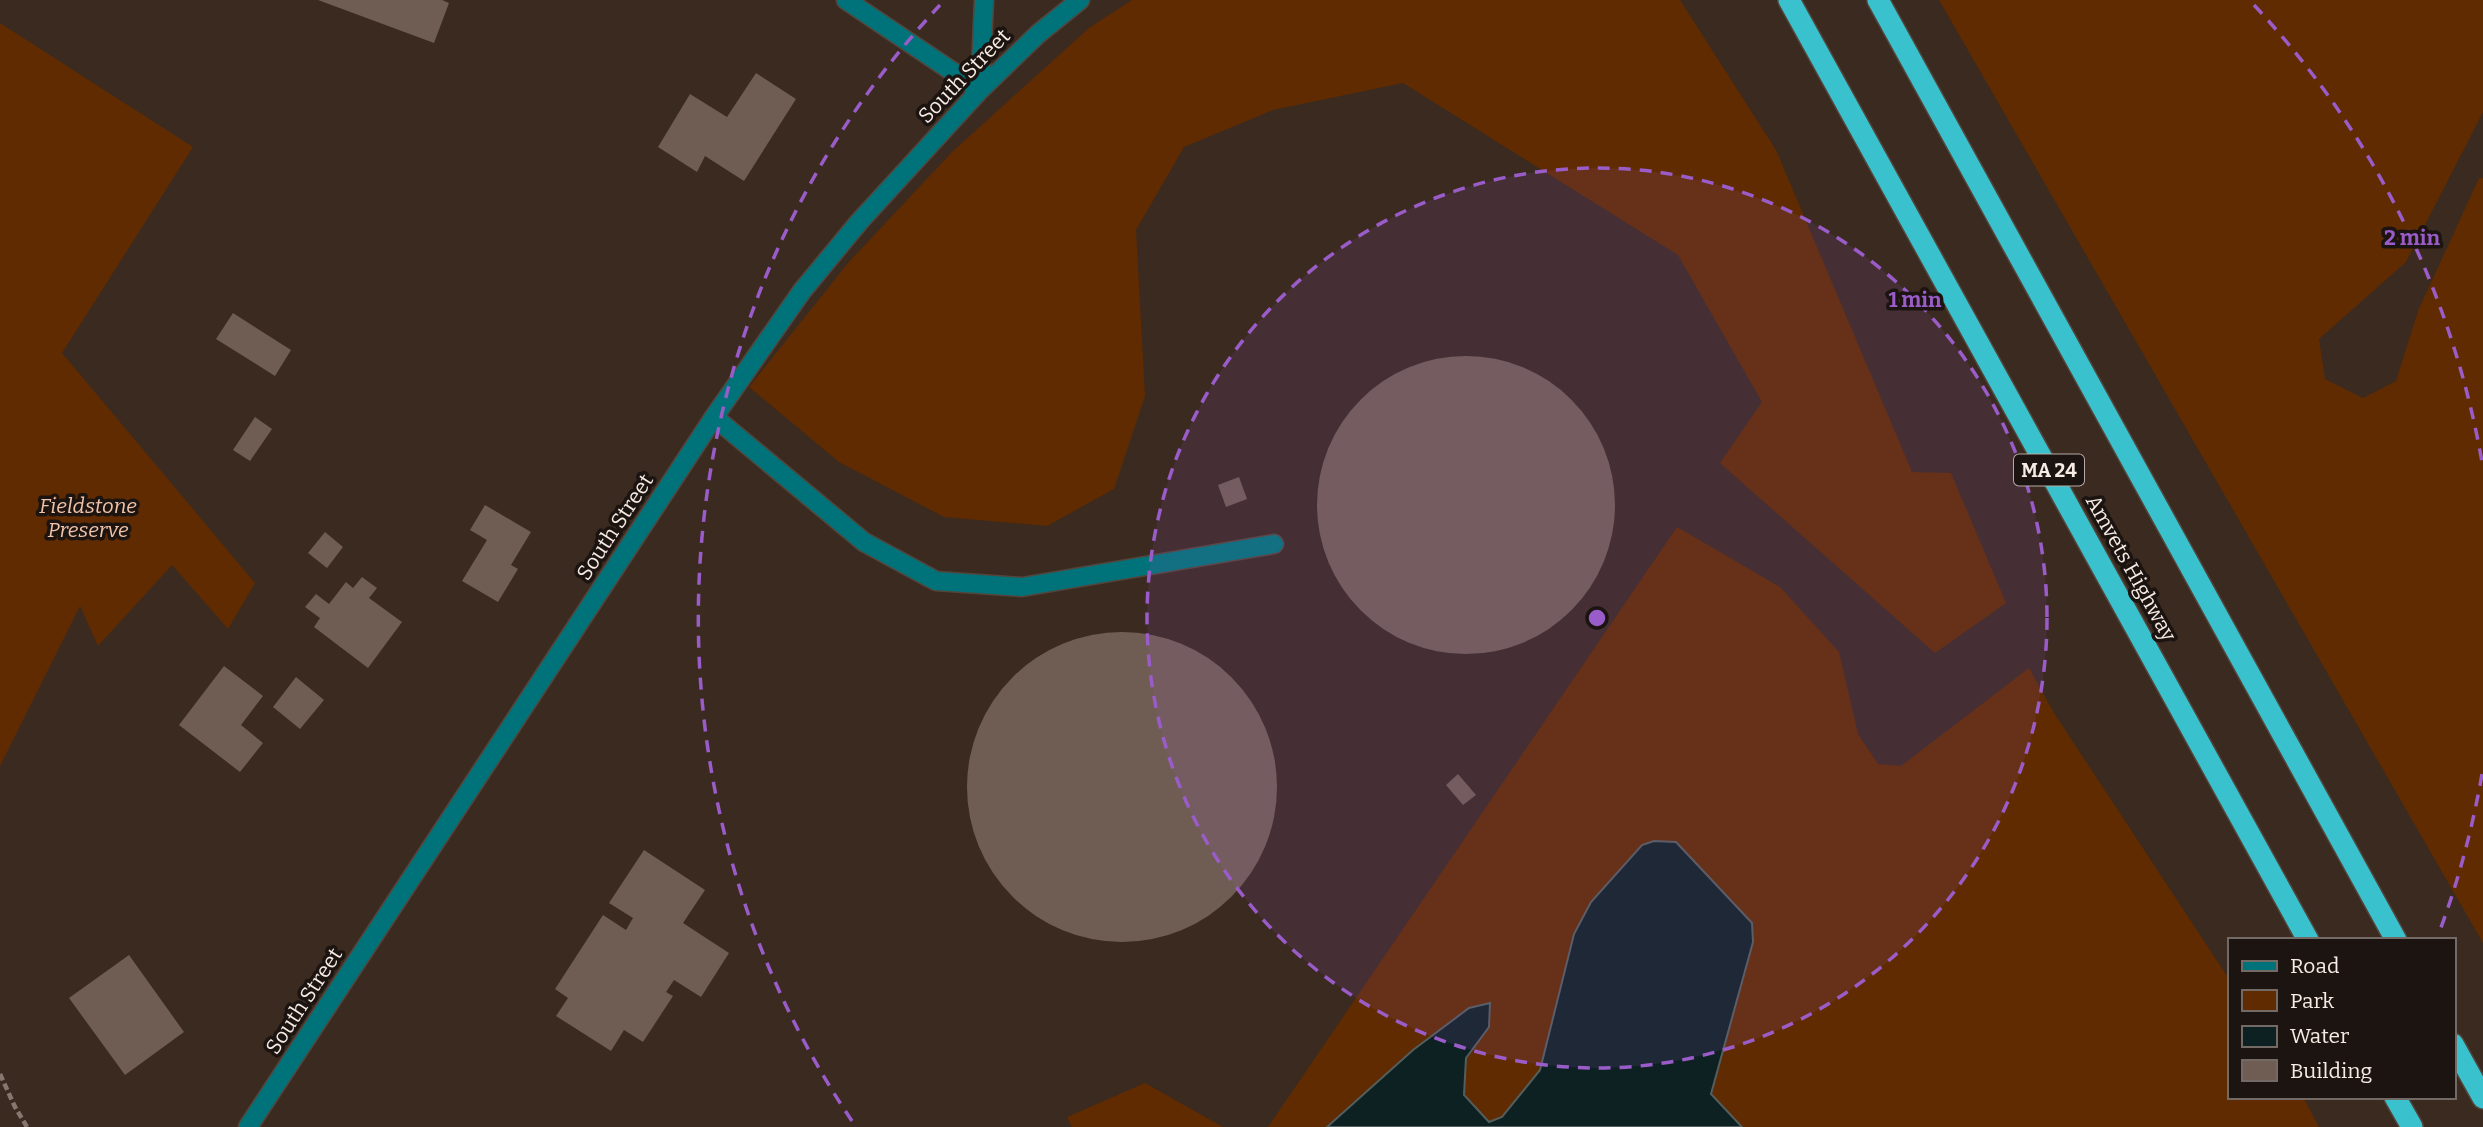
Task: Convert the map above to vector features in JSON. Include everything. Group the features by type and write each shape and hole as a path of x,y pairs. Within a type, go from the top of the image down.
{"highway":[{"name":"Amvets Highway","path":"1789,0 2307,938"},
{"path":"1878,0 2395,938"},
{"path":"2455,1048 2483,1098"},
{"path":"2396,1099 2412,1127"}],"street":[{"path":"846,0 980,90"},
{"path":"980,90 984,0"},
{"name":"South Street","path":"248,1127 755,355 802,291 859,222 980,90 1038,34 1080,0"},
{"path":"714,417 864,542 936,581 1022,587 1274,544"}],"path":[{"path":"0,1074 27,1127"}],"green space":[{"path":"1132,0 1680,0 1776,150 1912,472 1951,473 2006,603 1935,653 1720,463 1762,402 1678,255 1403,83 1273,110 1184,147 1136,230 1145,396 1114,489 1047,526 944,517 839,462 749,387 848,263 952,152 1089,28"},
{"path":"1939,0 2483,0 2483,112 2406,262 2319,339 2325,379 2363,398 2396,381 2418,311 2479,178 2483,178 2483,943"},
{"name":"Fieldstone Preserve","path":"0,23 193,147 62,353 255,583 228,629 172,565 98,646 80,606 0,766"},
{"path":"1677,527 1780,587 1839,652 1858,734 1878,764 1901,766 2029,668 2054,713 2228,977 2228,1099 2304,1099 2319,1127 1742,1127 1711,1094 1753,942 1752,924 1676,842 1654,841 1642,845 1591,902 1574,934 1540,1070 1502,1118 1489,1122 1464,1095 1466,1058 1489,1027 1469,1008 1413,1050 1327,1127 1268,1127"},
{"path":"1145,1083 1223,1127 1072,1127 1067,1117"}],"water":[{"path":"1654,841 1676,842 1752,923 1753,942 1711,1094 1742,1127 1327,1127 1413,1050 1469,1008 1490,1003 1489,1027 1466,1058 1464,1095 1489,1122 1502,1117 1540,1070 1574,934 1591,902 1642,845"}],"building":[{"path":"318,0 442,0 449,3 434,43"},
{"path":"756,73 796,99 744,181 705,156 697,172 658,147 690,94 727,117"},
{"path":"233,313 291,350 275,376 216,339"},
{"path":"1466,356 1495,359 1523,367 1549,381 1571,400 1590,422 1604,448 1612,476 1615,505 1612,534 1604,562 1590,588 1571,610 1549,629 1523,643 1495,651 1466,654 1437,651 1409,643 1383,629 1361,610 1342,588 1328,562 1320,534 1317,505 1320,476 1328,448 1342,422 1361,400 1383,381 1409,367 1437,359"},
{"path":"255,417 272,429 250,461 233,450"},
{"path":"1239,477 1247,499 1226,507 1218,485"},
{"path":"485,505 531,532 511,565 518,569 498,602 462,581 487,540 470,530"},
{"path":"325,532 343,547 327,568 308,553"},
{"path":"362,577 377,588 369,598 402,622 368,668 314,627 320,618 305,607 316,594 329,604 346,582 353,588"},
{"path":"1107,632 1137,632 1167,638 1195,650 1221,667 1242,688 1259,714 1271,742 1277,802 1266,846 1251,873 1232,897 1208,916 1181,931 1137,942 1107,942 1077,936 1049,924 1023,907 1002,886 985,860 973,832 967,802 967,772 973,742 985,714 1002,688 1023,667 1049,650 1077,638"},
{"path":"224,666 263,696 241,725 263,743 240,772 179,725"},
{"path":"296,677 324,700 300,729 273,707"},
{"path":"1458,774 1476,795 1463,805 1446,785"},
{"path":"644,850 705,890 683,923 729,953 701,997 674,980 666,992 673,996 643,1042 624,1030 611,1051 556,1016 568,998 555,989 603,915 626,930 633,918 609,903"},
{"path":"129,955 184,1032 125,1075 69,998"}]}
